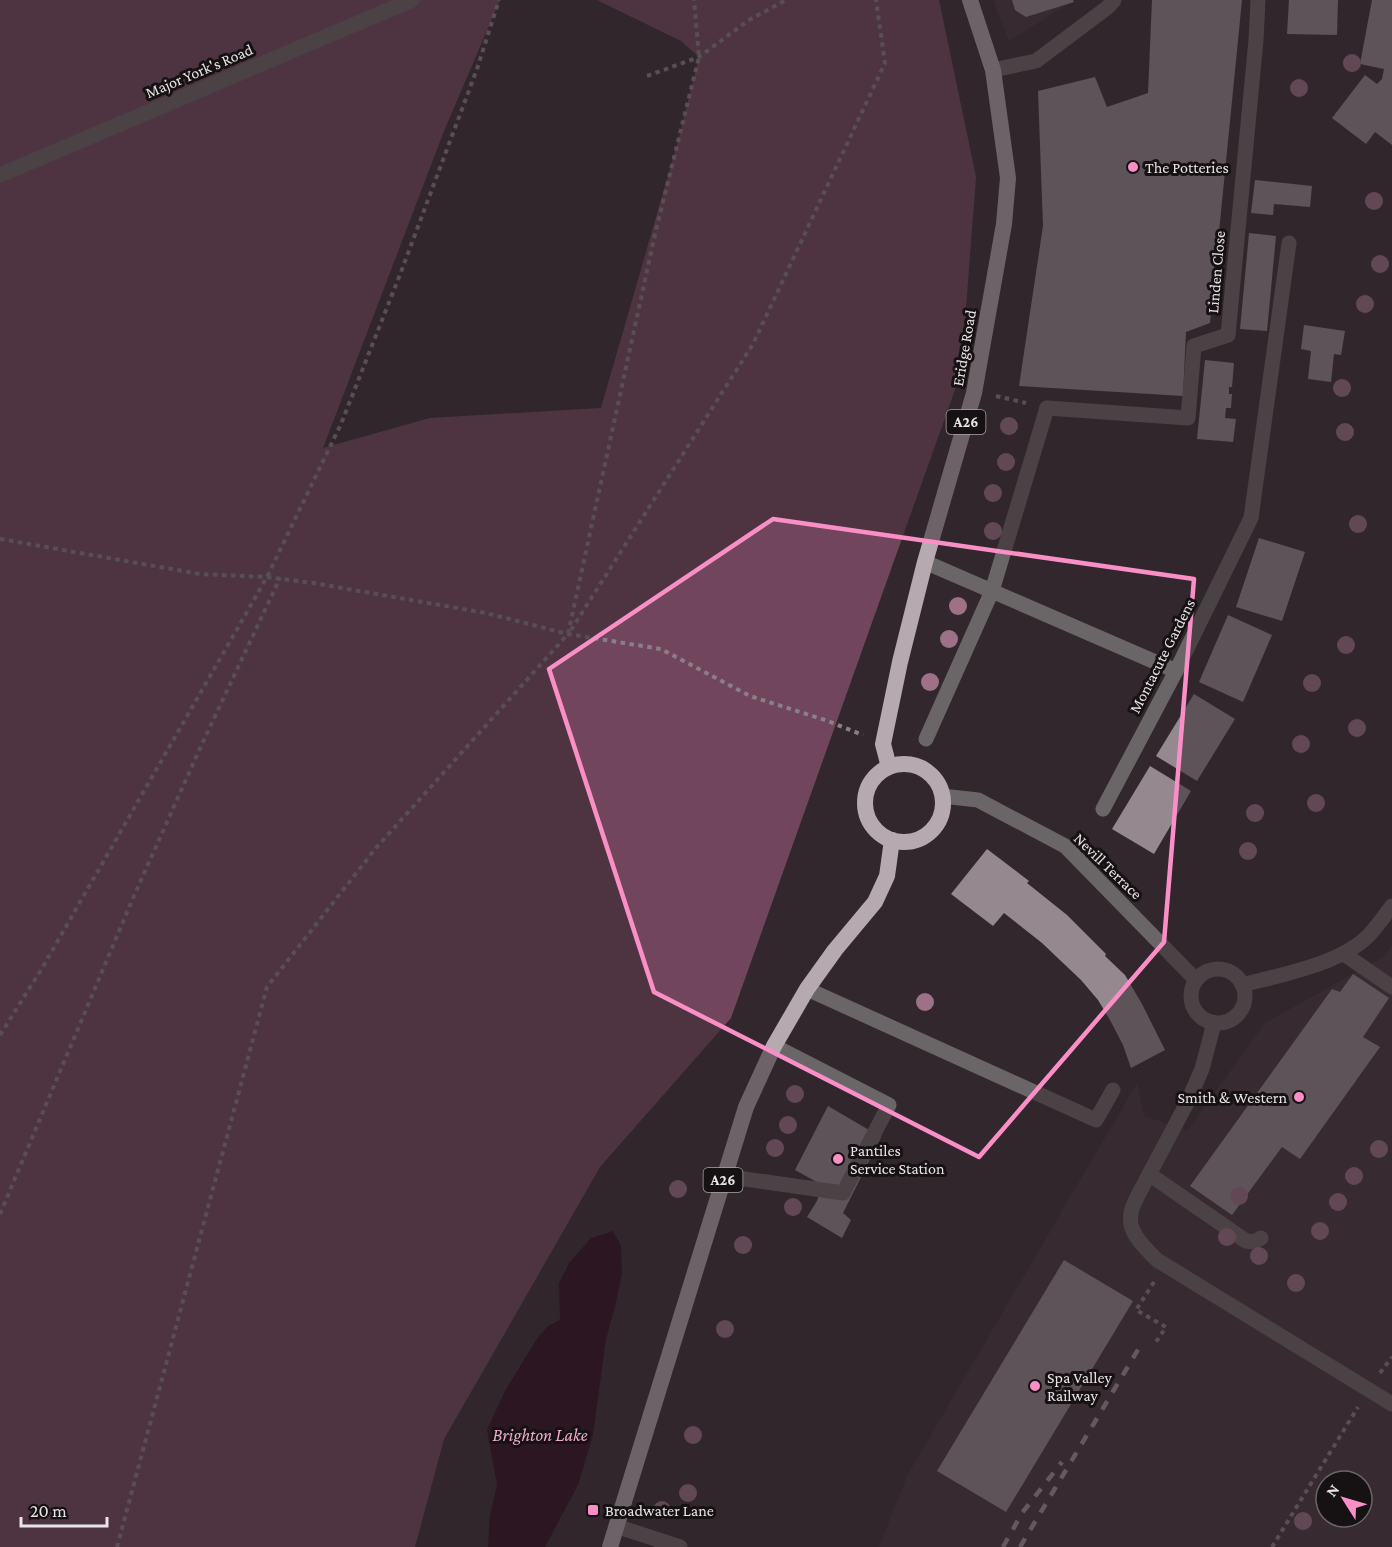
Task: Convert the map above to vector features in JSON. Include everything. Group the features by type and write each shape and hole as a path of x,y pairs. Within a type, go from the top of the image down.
{"highway":[{"name":"A26","path":"970,0 993,70"},
{"name":"Eridge Road","path":"889,767 883,744 900,662 925,562 974,393 1004,224 1008,178 993,70"},
{"path":"904,764 916,766 928,772 937,782 942,796 943,810 935,828 927,835 904,843 880,834 871,824 866,812 866,798 870,785 889,767 904,764"},
{"name":"A26","path":"610,1547 746,1107 774,1046 807,989 875,902 886,876 892,840"}],"street":[{"name":"Major York's Road","path":"0,175 412,0"},
{"path":"993,70 1036,61 1108,7 1114,0"},
{"name":"Linden Close","path":"992,591 1047,408 1188,418 1194,346 1228,335 1258,0"},
{"name":"Montacute Gardens","path":"1103,809 1176,671 1251,518 1289,243"},
{"path":"925,562 1176,671"},
{"path":"926,739 992,591"},
{"name":"Nevill Terrace","path":"942,796 978,800 1065,846 1196,980"},
{"path":"1242,985 1344,954 1368,936 1392,907"},
{"path":"1344,954 1392,987"},
{"path":"1211,969 1221,969 1238,977 1245,993 1242,1009 1230,1020 1215,1023 1205,1020 1193,1006 1192,988 1196,980 1211,969"},
{"path":"807,989 1096,1120 1113,1090"},
{"path":"1215,1023 1202,1069 1188,1101 1136,1199 1130,1215 1131,1228 1142,1245 1157,1260 1392,1404"},
{"path":"724,1176 843,1193 889,1105 774,1046"},
{"path":"1149,1174 1246,1241 1254,1242 1261,1239"},
{"path":"616,1526 680,1547"}],"path":[{"path":"0,1035 41,970 267,577 294,523 345,413 401,272 473,79 499,0"},
{"path":"568,634 655,234 699,57 694,0"},
{"path":"647,76 699,57 749,21 786,0"},
{"path":"117,1547 267,987 376,848 568,634 753,344 885,63 876,0"},
{"path":"0,539 201,573 280,578 486,613 568,634 661,649 750,696 825,720 883,744"},
{"path":"0,1214 133,898 280,578"},
{"path":"1154,1345 1166,1327 1136,1310 1165,1265"},
{"path":"1272,1547 1368,1390 1392,1357"}],"highlighted area":[{"path":"773,519 1194,579 1164,942 979,1157 654,992 549,669"}],"shaded area":[{"path":"0,0 500,0 444,131 323,448 430,418 601,408 678,141 699,57 681,41 597,0 939,0 976,177 961,373 731,1018 600,1167 444,1439 415,1547 0,1547"},
{"path":"993,0 1075,0 1009,41"},
{"path":"1392,945 1392,1547 879,1547 908,1474 1137,1083 1144,1116 1188,1130 1265,1023 1383,957"}],"water":[{"name":"Brighton Lake","path":"613,1231 621,1246 622,1274 606,1339 593,1435 578,1485 545,1547 488,1547 490,1515 497,1485 487,1430 505,1391 538,1337 548,1326 560,1320 559,1283 569,1263 591,1238"}],"building":[{"path":"1012,0 1073,0 1074,2 1026,17 1015,10"},
{"name":"The Potteries","path":"1152,0 1242,0 1210,323 1186,332 1183,396 1019,386 1043,226 1038,91 1095,77 1107,107 1148,93"},
{"path":"1289,0 1338,0 1337,35 1287,34"},
{"path":"1372,0 1392,0 1392,145 1375,132 1366,144 1332,118 1365,75 1377,84 1382,79 1384,69 1360,64"},
{"path":"1255,180 1312,186 1310,207 1274,204 1273,215 1251,213"},
{"path":"1249,233 1276,236 1267,331 1240,329"},
{"path":"1304,325 1345,331 1341,355 1334,354 1331,382 1308,379 1311,351 1301,349"},
{"path":"1205,360 1234,363 1232,387 1229,387 1229,394 1232,394 1231,408 1226,408 1225,418 1236,419 1233,442 1197,439"},
{"path":"1259,538 1305,552 1282,621 1236,607"},
{"path":"1228,615 1272,635 1243,702 1199,682"},
{"path":"1194,694 1235,719 1197,781 1156,756"},
{"path":"1150,766 1191,791 1154,854 1112,829"},
{"path":"987,849 1029,881 1027,883 1067,915 1125,975 1165,1050 1131,1068 1123,1045 1110,1020 1098,1000 1081,980 1042,943 1004,913 993,926 951,894"},
{"name":"Smith & Western","path":"1353,974 1389,998 1363,1037 1380,1047 1300,1159 1282,1147 1232,1215 1190,1186 1332,989 1340,992"},
{"path":"828,1106 881,1137 843,1213 851,1220 842,1238 807,1217 817,1201 822,1185 795,1170"},
{"name":"Spa Valley Railway","path":"1064,1260 1133,1301 1006,1512 937,1471"}],"railway":[{"path":"1020,1547 1142,1343"},
{"path":"1003,1547 1022,1513 1062,1462"}],"place":[{"name":"The Potteries","path":"1133,167"},
{"name":"Smith & Western","path":"1299,1097"},
{"name":"Pantiles Service Station","path":"838,1159"},
{"name":"Spa Valley Railway","path":"1035,1386"},
{"name":"Broadwater Lane","path":"593,1510"}]}
